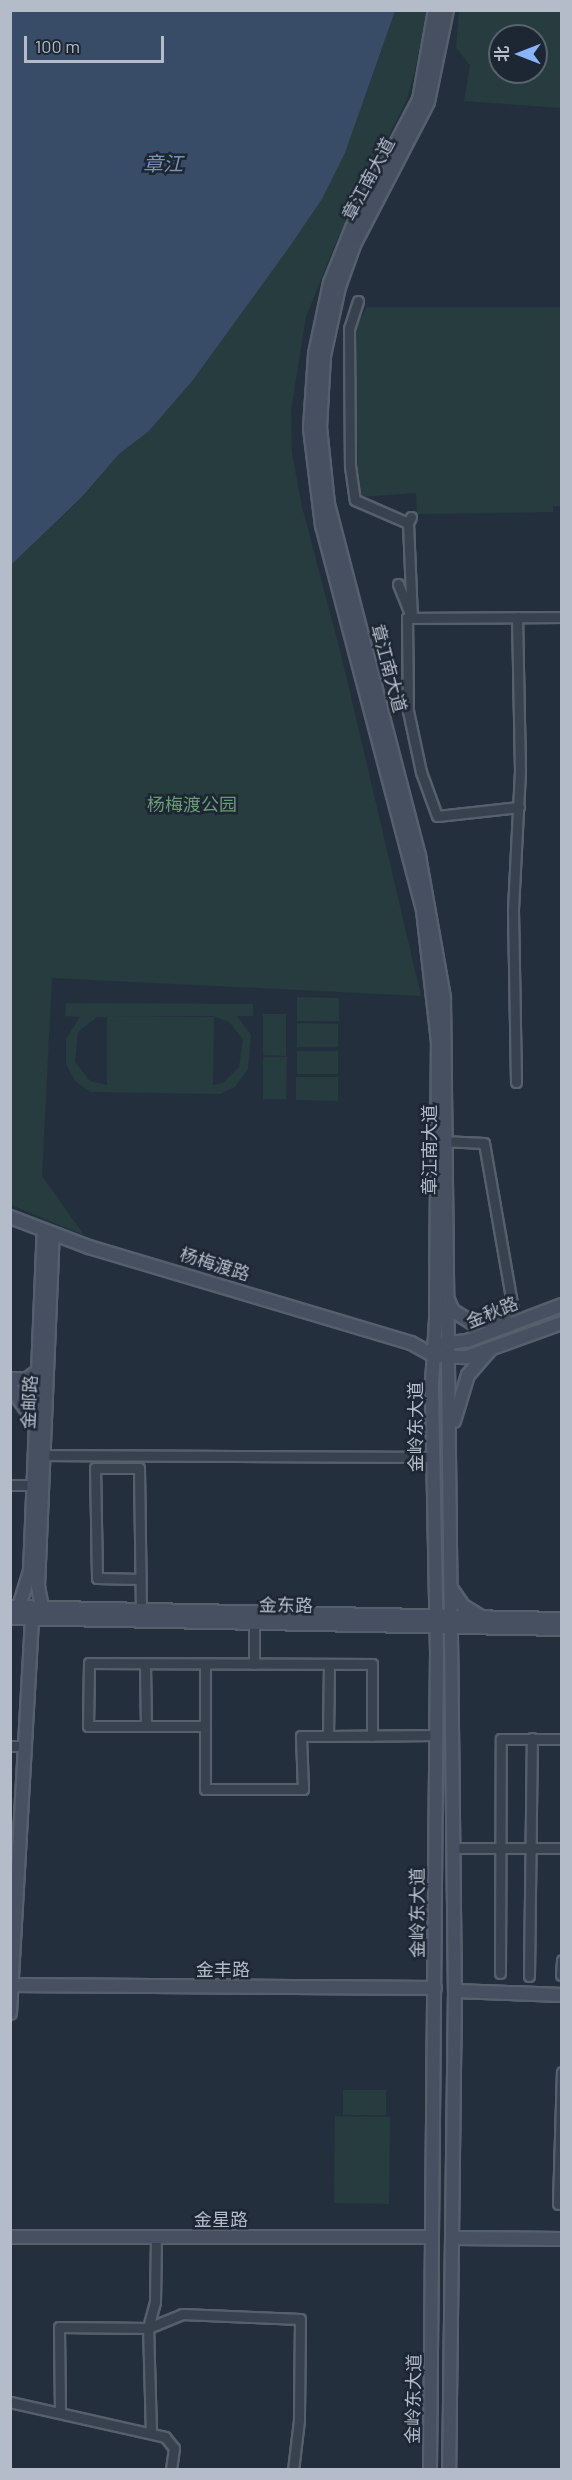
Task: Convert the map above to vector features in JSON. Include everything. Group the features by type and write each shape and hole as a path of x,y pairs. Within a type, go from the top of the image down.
{"main road":[{"name":"章江南大道","path":"320,485 310,451 311,383 324,306 348,236 419,100 435,10"},
{"name":"章江南大道","path":"440,1351 448,1298 435,957 411,857 322,526 320,485 321,384 333,309 354,245 428,102 447,10"},
{"name":"章江南大道","path":"440,1351 442,1141"},
{"name":"杨梅渡路","path":"10,1217 49,1232 440,1351"},
{"name":"金邮路","path":"15,1607 30,1572 33,1485 39,1455 36,1424 38,1371 49,1232"},
{"name":"金邮路","path":"42,1607 38,1587 39,1455 49,1232"},
{"path":"448,1298 453,1311 471,1322 485,1324 531,1315"},
{"name":"金秋路","path":"440,1351 561,1305"},
{"name":"金秋路","path":"440,1351 491,1348 561,1323"},
{"path":"450,1439 468,1375 491,1348"},
{"name":"金岭东大道","path":"440,1351 450,1439 453,1623 454,2238 449,2469"},
{"name":"金岭东大道","path":"430,2469 437,1736 437,1584 432,1457 440,1351"},
{"path":"10,1379 27,1379 38,1371"},
{"path":"10,1386 36,1424"},
{"path":"437,1584 430,1603 411,1622 426,1636 437,1653"},
{"path":"452,1589 463,1606 481,1623 467,1636 453,1655"},
{"name":"金东路","path":"15,1607 141,1608 437,1623 561,1619"},
{"name":"金东路","path":"10,1618 411,1622"},
{"path":"10,2013 17,1849 26,1746 32,1619"},
{"name":"金东路","path":"481,1623 561,1629"},
{"name":"金丰路","path":"11,1985 435,1988"},
{"path":"455,1991 561,1995"},
{"name":"金星路","path":"10,2237 432,2237"},
{"path":"454,2238 561,2239"}],"street":[{"path":"358,301 349,329 350,466 355,500 410,520 412,618"},
{"path":"398,584 412,618"},
{"path":"516,1082 513,909 519,807 518,617"},
{"path":"519,807 437,816 422,772 408,711 407,618 561,617"},
{"path":"442,1141 484,1143 513,1309"},
{"path":"39,1455 432,1457"},
{"path":"140,1579 97,1578 95,1468 139,1468 141,1608"},
{"path":"10,1485 33,1485"},
{"path":"254,1622 254,1664"},
{"path":"205,1726 88,1726 89,1662 372,1665 372,1736"},
{"path":"145,1664 146,1726"},
{"path":"205,1664 205,1789 303,1789 301,1736 437,1736"},
{"path":"328,1664 328,1736"},
{"path":"500,1973 501,1738 561,1738"},
{"path":"529,1976 532,1738"},
{"path":"10,1746 26,1746"},
{"path":"454,1848 561,1848"},
{"path":"561,1960 561,1975"},
{"path":"558,2204 561,2072"},
{"path":"151,2433 148,2328 155,2302 156,2237"},
{"path":"60,2411 59,2327 148,2328 182,2314 300,2319 299,2420 293,2469"},
{"path":"10,2402 60,2411 151,2433 171,2442 171,2469"}],"green space":[{"name":"杨梅渡公园","path":"395,11 427,11 415,70 407,99 335,244 306,317 291,411 292,453 301,503 342,658 421,996 52,978 42,1176 84,1235 11,1205 11,565 82,498 119,454 149,431 193,380 322,199 345,153"},
{"path":"459,11 561,11 561,108 464,101 470,65 456,48"},
{"path":"367,307 561,307 561,506 553,506 553,512 417,514 416,493 358,497 355,329"},
{"path":"297,997 339,998 339,1021 297,1021"},
{"path":"66,1003 253,1004 253,1016 237,1016 251,1035 248,1069 235,1087 220,1094 90,1092 75,1081 66,1064 66,1039 80,1017 65,1016","holes":["213,1016 229,1022 243,1039 239,1067 223,1083 213,1085 214,1017 107,1017 107,1085 90,1081 75,1062 78,1032 97,1017"]},
{"path":"263,1014 286,1014 286,1056 263,1055"},
{"path":"297,1023 338,1024 338,1047 297,1047"},
{"path":"297,1051 338,1051 338,1074 297,1074"},
{"path":"263,1057 287,1057 286,1099 263,1099"},
{"path":"296,1077 338,1077 338,1101 296,1100"},
{"path":"343,2090 386,2090 386,2115 343,2115"},
{"path":"335,2116 390,2117 389,2204 334,2203"}],"water":[{"name":"章江","path":"11,10 395,11 345,153 322,199 290,246 193,380 149,431 119,454 82,497 11,565"}]}
